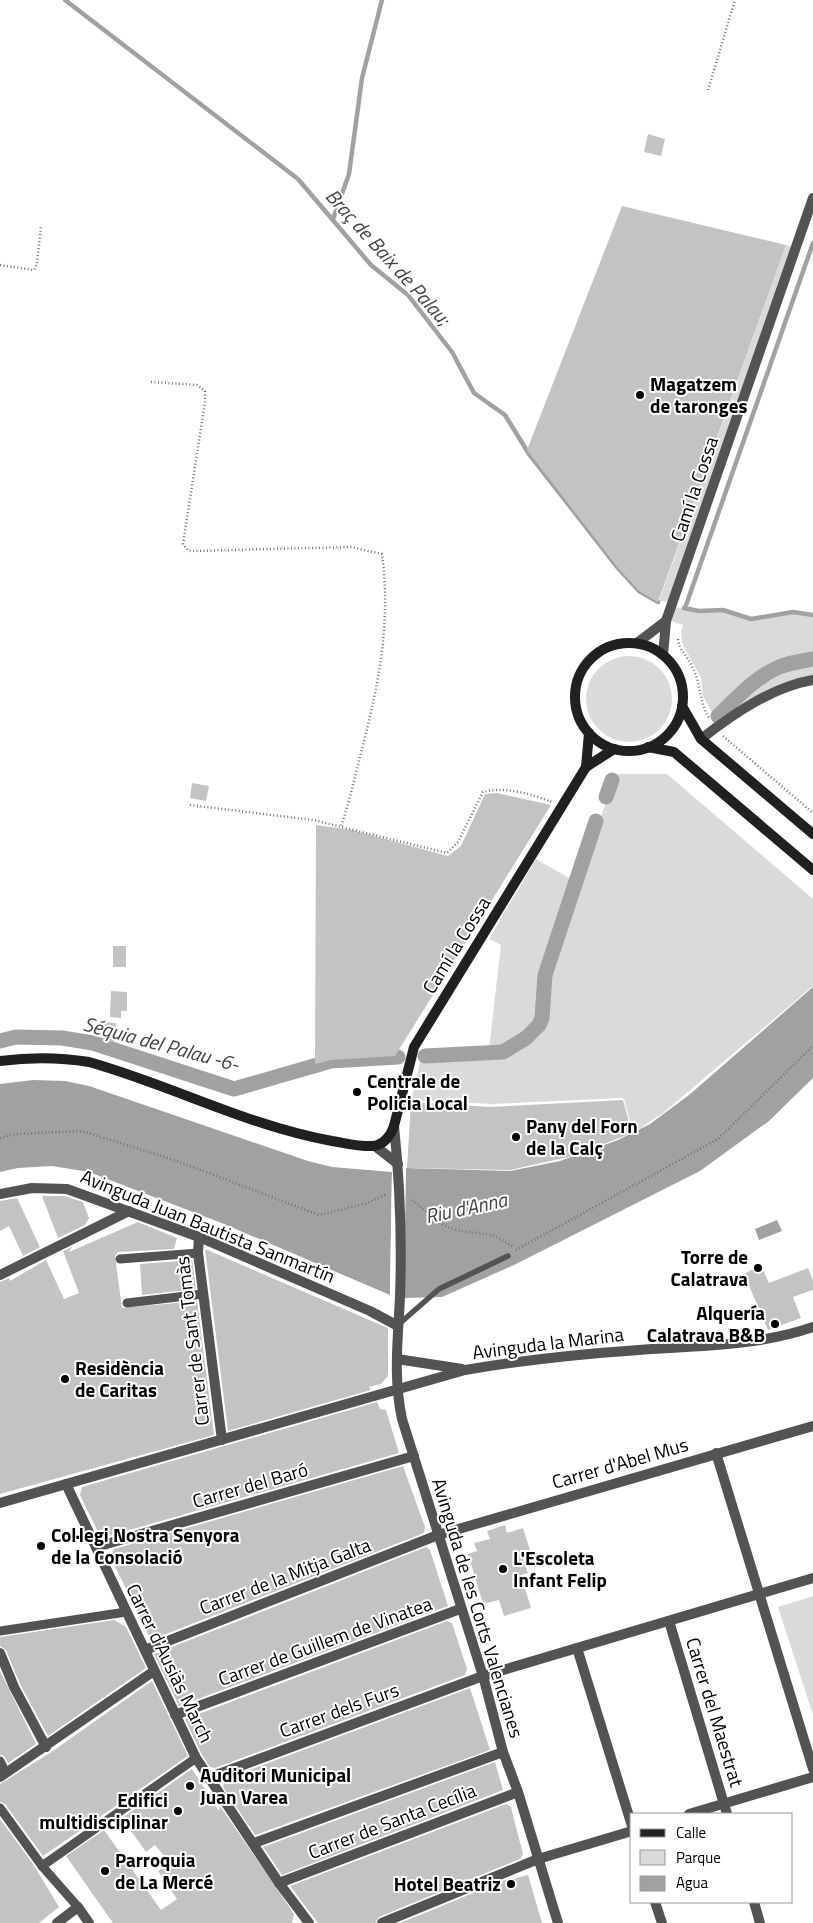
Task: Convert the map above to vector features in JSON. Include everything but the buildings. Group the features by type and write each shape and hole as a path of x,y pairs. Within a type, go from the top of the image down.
{"main road":[{"path":"622,643 637,643 651,647 663,655 673,665 682,691 682,706 678,719 670,731 660,741 648,747 631,750 614,749 596,740 580,721 576,707 575,692 582,672 595,654 608,647 622,643"},
{"path":"682,706 701,739 813,834"},
{"name":"Camí la Cossa","path":"586,767 589,733"},
{"path":"648,747 674,752 813,870"},
{"name":"Camí la Cossa","path":"374,1146 391,1135 414,1047 586,767 614,749"},
{"path":"0,1061 28,1057 62,1058 89,1062 289,1131 350,1144 374,1146"}],"street":[{"name":"Camí la Cossa","path":"663,655 666,621 813,198"},
{"path":"637,643 666,621"},
{"path":"701,739 764,697 800,682 813,680"},
{"name":"Avinguda de les Corts Valencianes","path":"394,1126 399,1167 400,1298 396,1391 503,1752 518,1792 558,1923"},
{"path":"374,1146 399,1167"},
{"name":"Avinguda Juan Bautista Sanmartín","path":"0,1194 32,1188 67,1189 199,1237 370,1311 398,1326"},
{"path":"0,1275 129,1211"},
{"name":"Carrer de Sant Tomàs","path":"199,1237 198,1253 222,1440"},
{"path":"120,1259 198,1253"},
{"path":"126,1303 203,1294"},
{"name":"Avinguda la Marina","path":"465,1370 536,1358 706,1345 791,1334 813,1327"},
{"path":"397,1359 465,1370"},
{"path":"0,1502 465,1370"},
{"name":"Carrer d'Abel Mus","path":"438,1535 813,1426"},
{"path":"716,1453 813,1769"},
{"name":"Carrer del Baró","path":"96,1547 414,1456"},
{"name":"Carrer d'Ausiàs March","path":"66,1484 196,1758 279,1883 309,1923"},
{"name":"Carrer de la Mitja Galta","path":"145,1650 438,1535"},
{"name":"Carrer dels Furs","path":"208,1778 482,1676 813,1578"},
{"name":"Carrer de Guillem de Vinatea","path":"174,1715 460,1609"},
{"path":"0,1631 126,1612"},
{"name":"Carrer del Maestrat","path":"668,1621 727,1813"},
{"path":"577,1648 630,1820"},
{"path":"0,1652 14,1687 46,1747"},
{"path":"0,1761 3,1775 154,1671"},
{"path":"254,1843 503,1752"},
{"path":"42,1866 196,1758"},
{"path":"692,1813 813,1777"},
{"name":"Carrer de Santa Cecília","path":"279,1883 518,1792"},
{"path":"0,1808 42,1866 90,1923"},
{"path":"382,1923 538,1859 630,1832"},
{"path":"655,1903 662,1923"},
{"path":"754,1903 760,1923"},
{"path":"57,1923 78,1907"}],"lane":[{"path":"398,1326 439,1289 508,1256"}],"path":[{"path":"708,90 736,0"},
{"path":"0,265 34,270 37,264 41,226"},
{"path":"151,382 197,384 205,391 205,402 183,544 189,551 351,547 382,554 386,583 385,640 377,690 341,826"},
{"path":"190,805 295,817 341,826 448,853 458,842 483,792 496,790 531,795 563,805"},
{"path":"508,1256 718,1139 813,1046"},
{"path":"0,1138 16,1134 82,1131 177,1161 319,1215 367,1203 386,1194 394,1195"},
{"path":"411,1198 437,1220 453,1229 488,1232 502,1239 516,1250"}],"green space":[{"path":"786,245 795,247 668,602 659,601"},
{"path":"673,607 698,611 730,612 750,620 793,612 813,616 813,677 718,724 703,696 701,678 682,643 681,631 683,625 668,620"},
{"path":"629,656 646,659 660,668 669,682 672,699 669,716 660,730 646,739 629,742 612,739 598,730 589,716 586,699 589,682 598,668 612,659"},
{"path":"617,774 667,774 813,899 813,986 663,1113 633,1133 624,1099 622,1098 493,1104 411,1100 423,1049 489,1049 501,945 489,939 536,859 576,882"},
{"path":"813,1596 813,1715 778,1607"}],"water":[{"name":"Riu d'Anna","path":"813,987 813,1078 769,1121 700,1171 514,1265 442,1297 404,1298 406,1168 510,1171 560,1161 618,1140 650,1124 689,1095"},
{"path":"33,1080 65,1081 89,1086 308,1161 332,1167 392,1172 390,1295 224,1224 89,1172 52,1166 18,1168 0,1172 0,1084"},
{"path":"777,1220 782,1231 759,1240 755,1229"}],"pier":[{"path":"392,1170 394,1172 392,1296 390,1296"}],"waterway":[{"name":"Braç de Baix de Palau;","path":"65,0 298,179 371,265 408,295 452,352 474,393 505,415 529,454 618,568 639,591 658,602"},
{"path":"333,219 349,174 362,78 382,0"},
{"path":"685,608 813,243"},
{"name":"Braç de Baix de Palau;","path":"684,608 699,611 723,610 751,619 793,612 813,615"},
{"name":"Séquia del Palau -6-","path":"718,716 746,689 770,672 787,664 813,659"},
{"name":"Séquia del Palau -6-","path":"606,797 612,780"},
{"name":"Séquia del Palau -6-","path":"425,1056 503,1052 526,1038 539,1025 542,1018 545,975 596,821"},
{"name":"Séquia del Palau -6-","path":"0,1041 16,1037 62,1038 93,1043 234,1089 331,1061 398,1057"}],"place":[{"name":"Magatzem de taronges","path":"640,395"},
{"name":"Centrale de Policia Local","path":"357,1092"},
{"name":"Pany del Forn de la Calç","path":"516,1137"},
{"name":"Torre de Calatrava","path":"758,1268"},
{"name":"Alquería Calatrava B&B","path":"775,1324"},
{"name":"Residència de Caritas","path":"65,1379"},
{"name":"Col·legi Nostra Senyora de la Consolació","path":"41,1546"},
{"name":"L'Escoleta Infant Felip","path":"503,1569"},
{"name":"Auditori Municipal Juan Varea","path":"190,1786"},
{"name":"Edifici multidisciplinar","path":"178,1811"},
{"name":"Parroquia de La Mercé","path":"105,1871"},
{"name":"Hotel Beatriz","path":"511,1884"}]}
